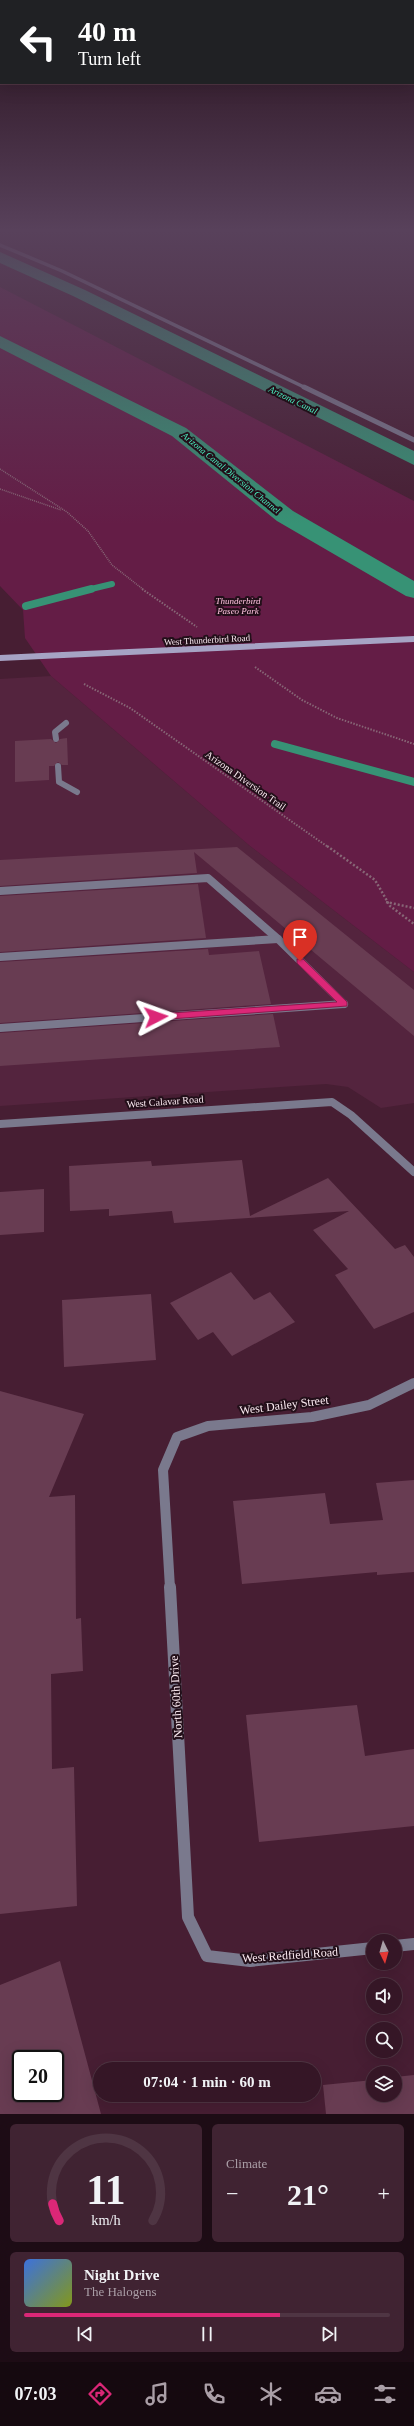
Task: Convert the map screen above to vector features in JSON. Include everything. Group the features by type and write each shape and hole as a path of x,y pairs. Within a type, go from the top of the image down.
{"main road":[{"name":"West Thunderbird Road","path":"0,658 414,639"}],"street":[{"path":"178,327 414,440"},
{"path":"56,739 55,732 66,723"},
{"path":"58,766 59,782 77,792"},
{"path":"0,891 208,878 278,939 344,1004 0,1028"},
{"path":"0,958 278,939"},
{"name":"West Calavar Road","path":"0,1124 308,1102 332,1102 352,1115 414,1172"},
{"name":"West Dailey Street","path":"177,1437 208,1426 312,1417 369,1405 414,1383"},
{"name":"North 60th Drive","path":"177,1437 163,1470 188,1917 207,1956"},
{"path":"402,1945 414,1944"},
{"name":"West Redfield Road","path":"207,1956 250,1960 366,1949"}],"path":[{"path":"0,469 71,515"},
{"path":"0,489 67,512"},
{"name":"Arizona Diversion Trail","path":"84,684 130,708 376,880 380,895 396,914 414,924"},
{"path":"386,902 414,908"}],"shaded area":[{"path":"51,676 250,846 414,972 414,1103 381,1108 348,1087 326,1084 0,1106 0,679"}],"green space":[{"name":"Thunderbird Paseo Park","path":"0,327 77,327 414,501 414,972 250,846 51,676 25,638 23,610 0,586"}],"building":[{"path":"67,738 68,765 62,765 58,762 54,766 49,766 49,780 15,782 15,741 51,739 56,743 60,739"},
{"path":"237,847 414,990 414,1036 194,852 197,873 0,886 0,860"},
{"path":"198,884 206,938 0,952 0,896"},
{"path":"208,949 209,955 259,951 271,1004 0,1023 0,962"},
{"path":"273,1014 280,1047 0,1066 0,1033"},
{"path":"242,1160 250,1216 328,1178 395,1249 405,1245 414,1257 414,1312 374,1329 335,1275 348,1269 313,1230 349,1211 174,1223 172,1211 109,1216 109,1209 70,1211 69,1166 151,1161 152,1166"},
{"path":"44,1189 44,1232 0,1235 0,1192"},
{"path":"231,1272 254,1300 270,1292 295,1322 232,1356 213,1332 198,1340 170,1303"},
{"path":"151,1294 156,1360 64,1367 62,1300"},
{"path":"0,1391 84,1414 49,1497 75,1495 76,1619 81,1618 83,1671 51,1674 52,1769 74,1767 77,1906 0,1914"},
{"path":"414,1480 414,1572 377,1575 377,1572 242,1584 233,1501 325,1493 330,1524 383,1520 376,1483"},
{"path":"357,1705 365,1756 414,1749 414,1826 259,1842 246,1715"},
{"path":"60,1961 93,2084 93,2102 98,2102 101,2114 0,2114 0,1985"},
{"path":"414,2075 414,2114 326,2114 323,2085 366,2081 366,2102 402,2102 402,2076"}],"waterway":[{"name":"Arizona Canal","path":"147,327 414,459"},
{"name":"Arizona Canal Diversion Channel","path":"0,341 179,432 285,516 414,591"},
{"path":"89,589 112,584"},
{"path":"26,606 89,589"},
{"path":"275,744 414,782"}],"route":[{"path":"156,1017 344,1004 300,961"}]}
